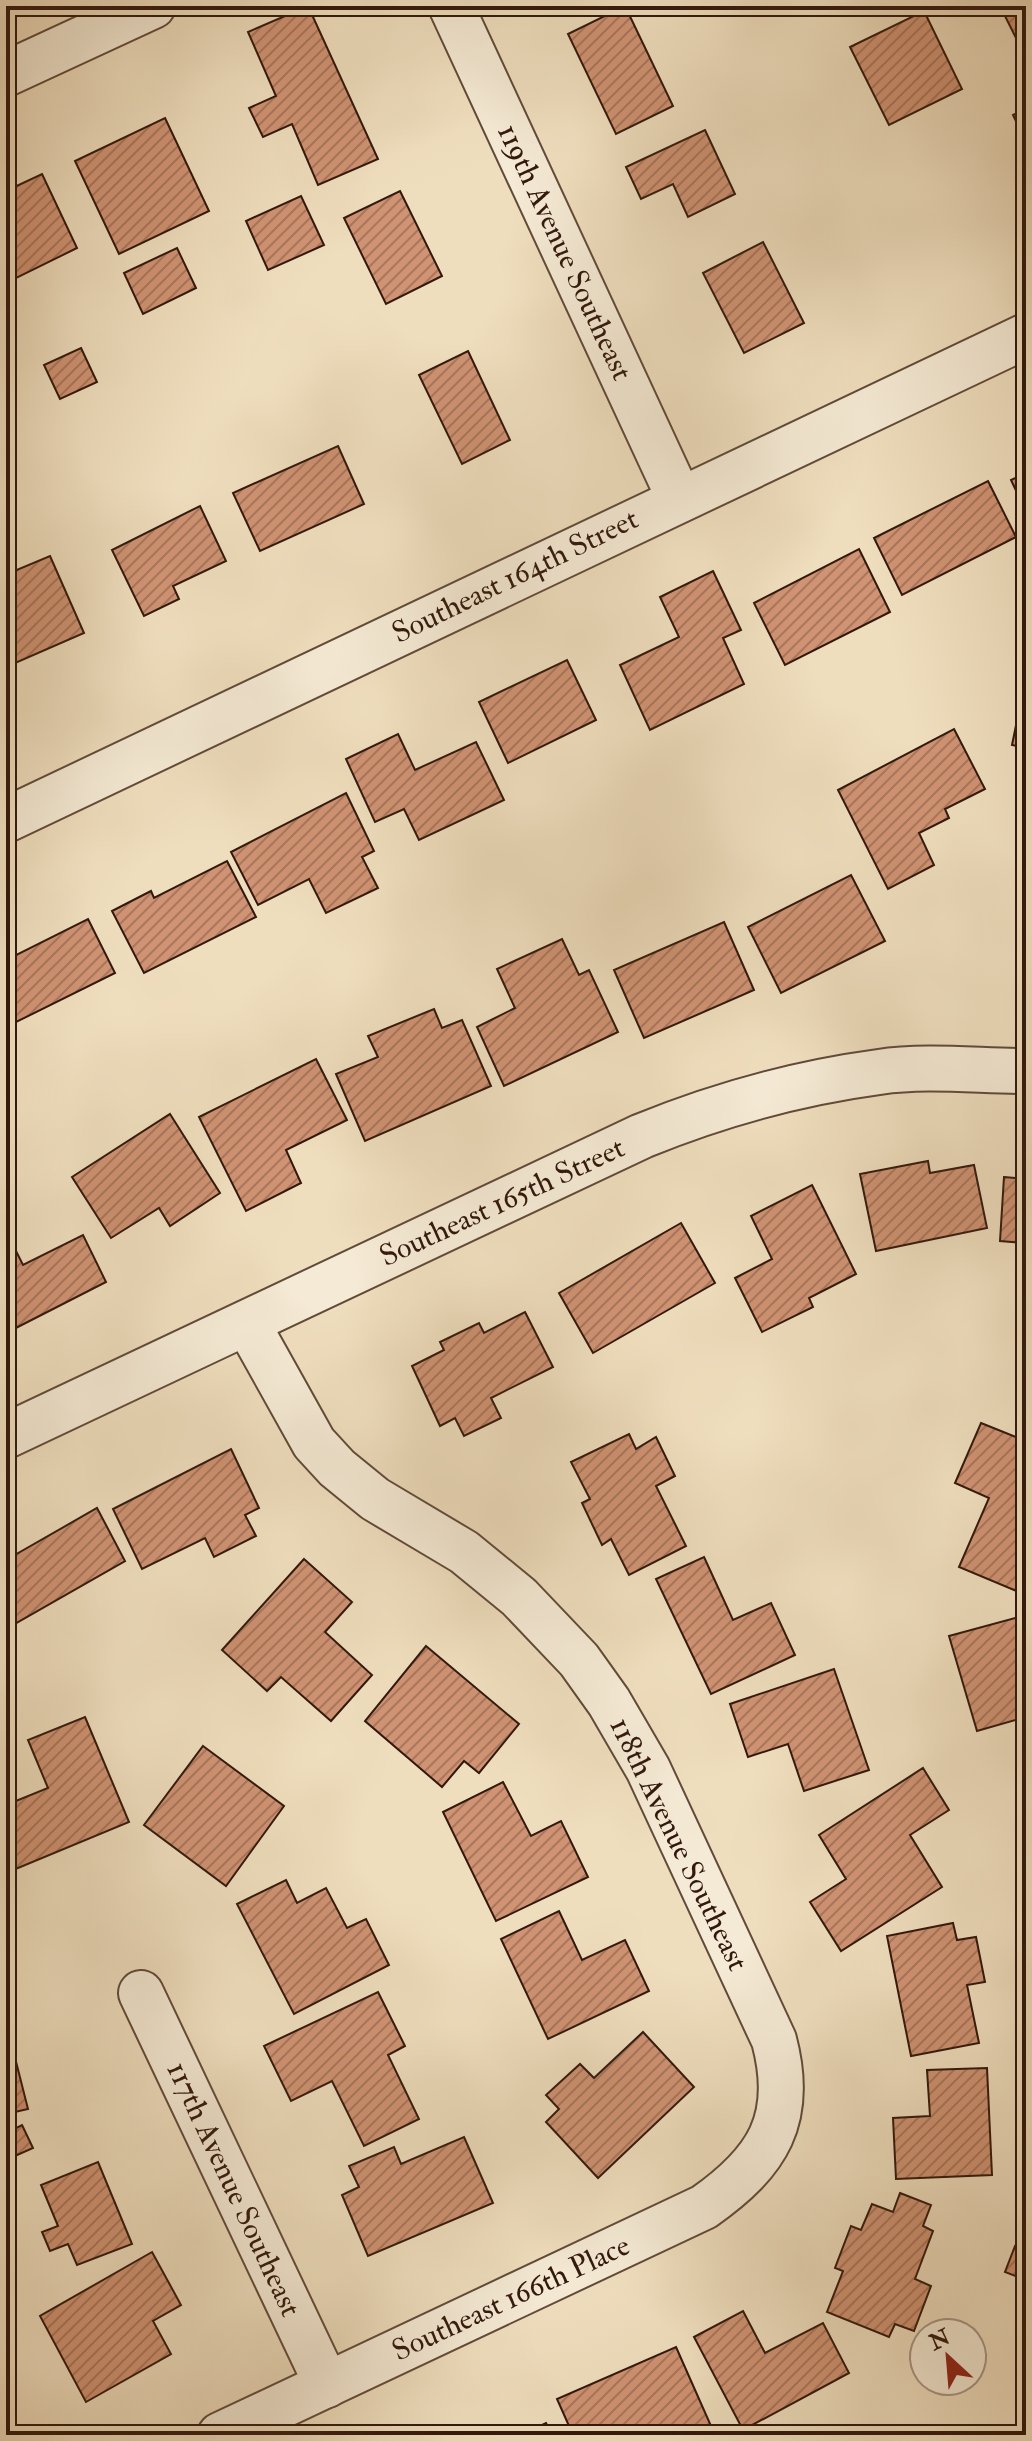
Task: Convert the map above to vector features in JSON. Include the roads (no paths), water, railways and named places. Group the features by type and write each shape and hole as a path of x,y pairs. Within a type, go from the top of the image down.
{"street":[{"path":"6,74 153,6"},
{"name":"119th Avenue Southeast","path":"451,6 679,498"},
{"name":"Southeast 164th Street","path":"6,820 1026,336"},
{"name":"Southeast 165th Street","path":"6,1436 642,1136 706,1110 781,1090 881,1071 1026,1071"},
{"name":"118th Avenue Southeast","path":"247,1323 314,1443 337,1468 375,1499 464,1552 519,1597 579,1660 609,1702 648,1769 774,2040 783,2082 776,2128"},
{"name":"117th Avenue Southeast","path":"141,1993 327,2385"},
{"name":"Southeast 166th Place","path":"220,2435 704,2207 735,2185 760,2158 776,2128"}]}
